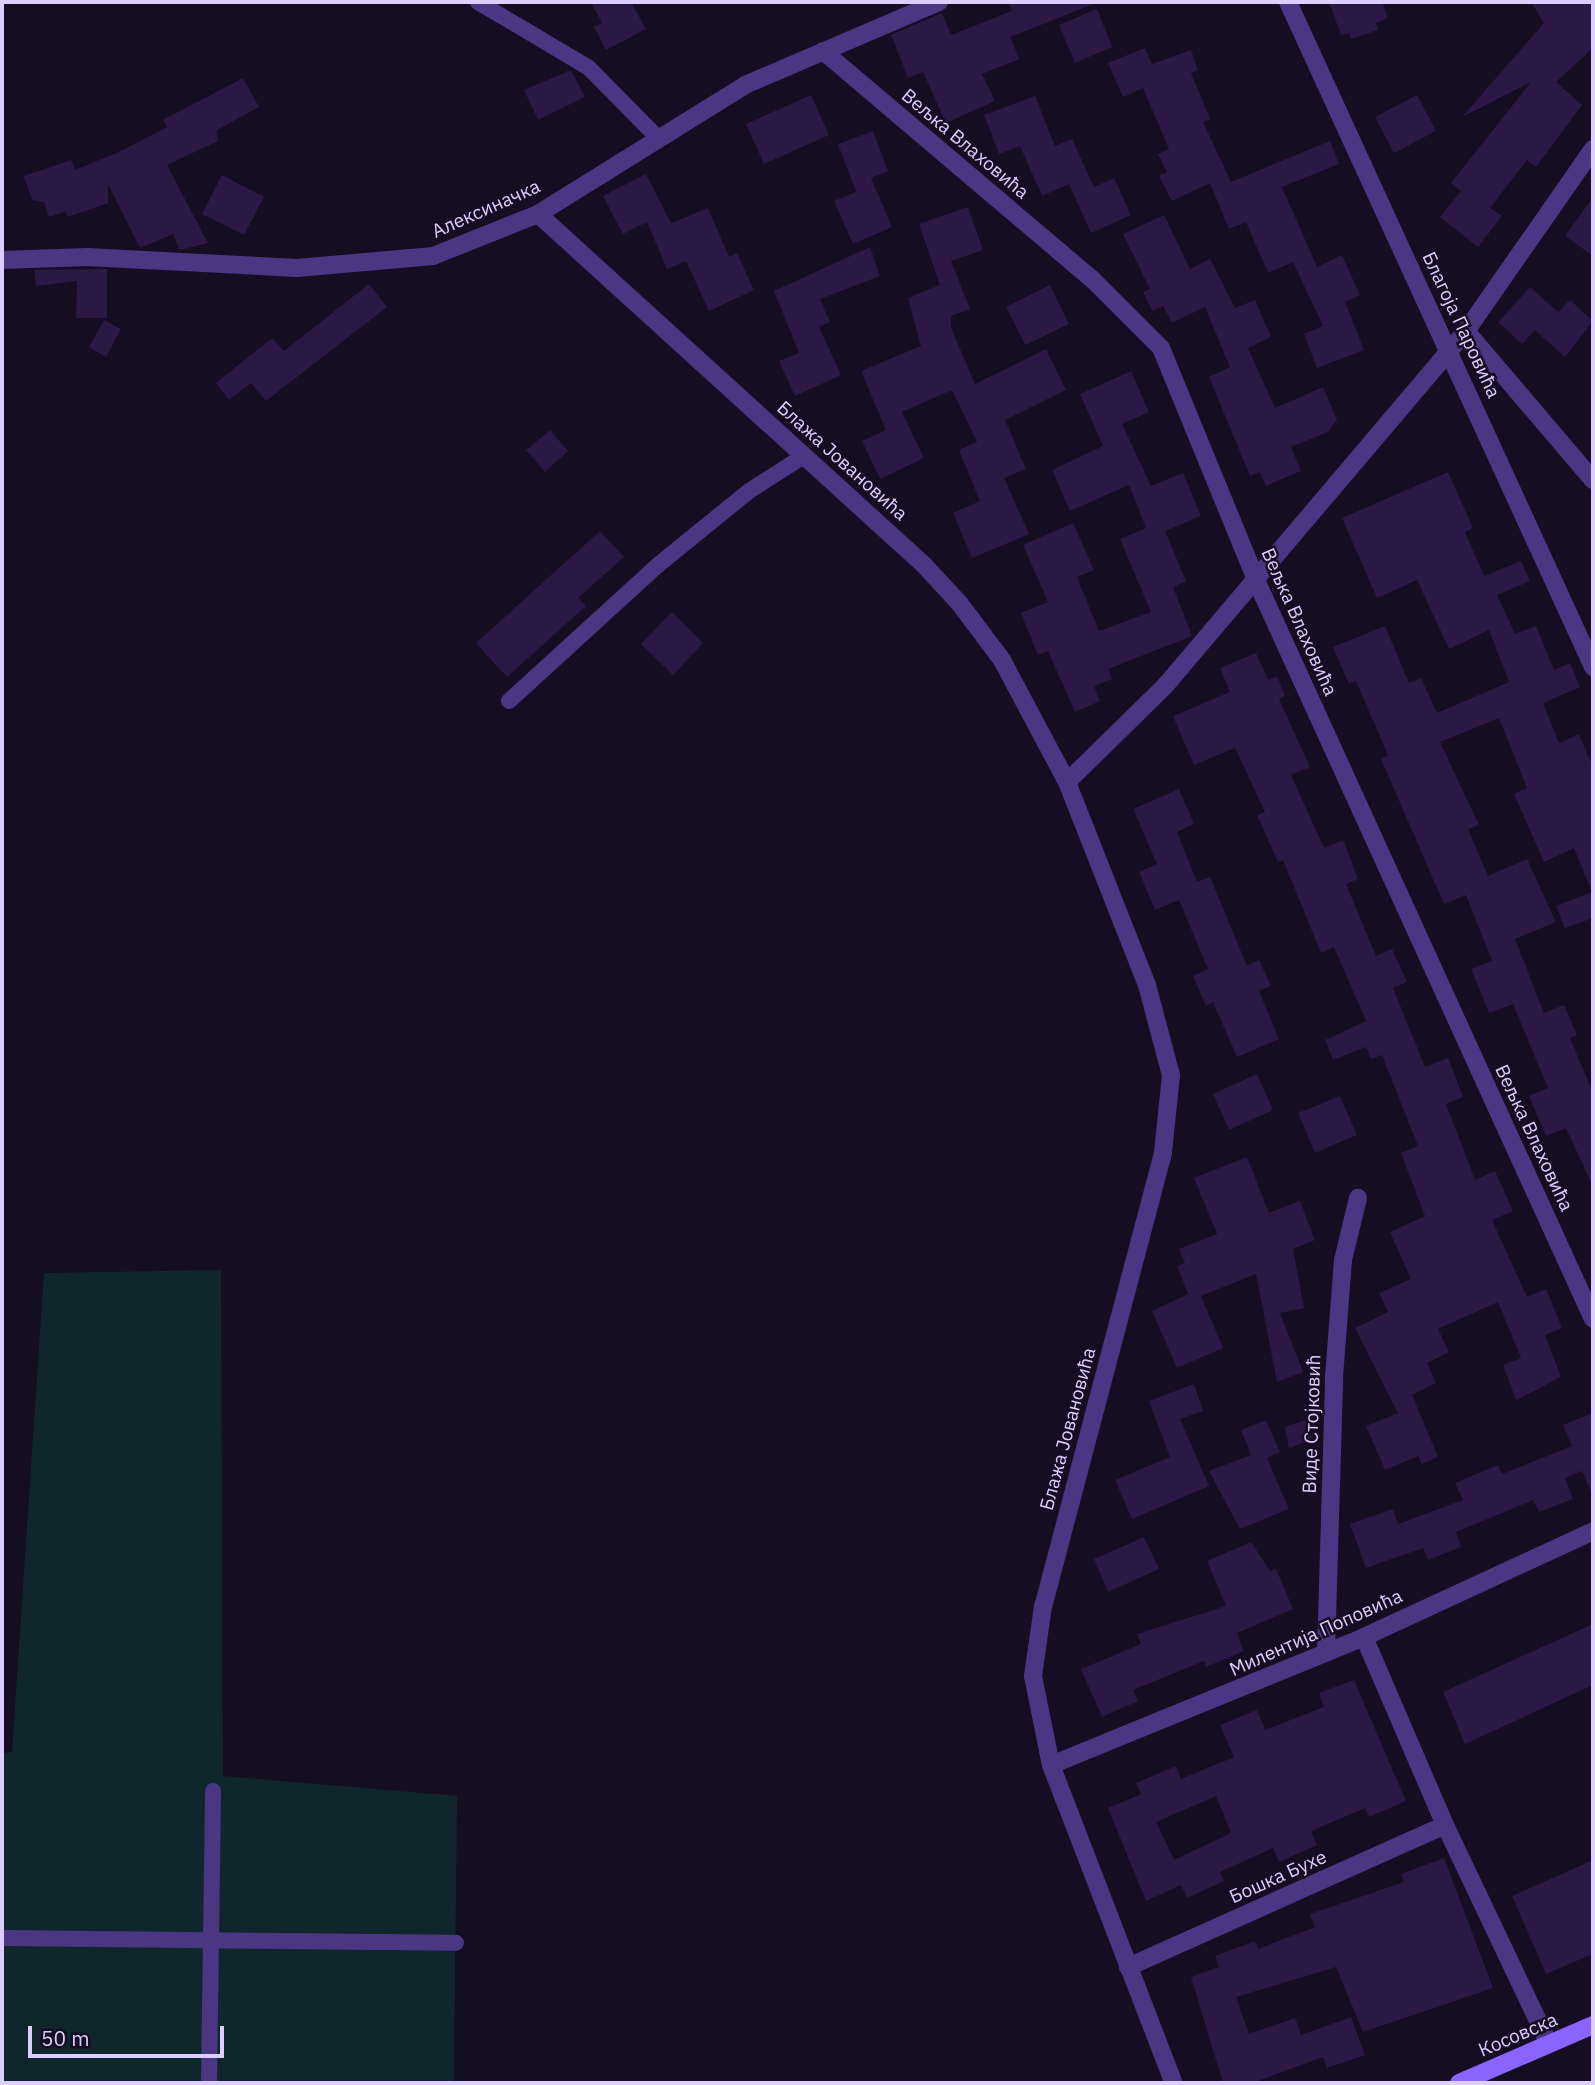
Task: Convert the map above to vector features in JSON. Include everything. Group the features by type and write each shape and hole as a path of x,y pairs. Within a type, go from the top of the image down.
{"street":[{"name":"Алексиначка","path":"2,260 87,257 298,268 360,265 433,256 538,214 657,137 745,85 939,2"},
{"name":"Благоја Паровића","path":"1288,2 1593,667"},
{"name":"Вељка Влаховића","path":"823,51 1091,278 1154,339 1174,371 1256,580 1593,1319"},
{"path":"1067,782 1148,705 1256,580 1283,541 1466,331 1593,149"},
{"name":"Блажа Јовановића","path":"538,214 804,456 960,604 1002,660 1067,782 1147,985 1171,1075 1163,1153 1039,1623 1033,1676 1051,1765 1174,2083"},
{"path":"1466,331 1593,480"},
{"name":"Виде Стојковић","path":"1326,1653 1334,1377 1343,1260 1359,1198"},
{"name":"Милентија Поповића","path":"1051,1765 1364,1637 1593,1531"},
{"path":"1364,1637 1445,1825 1549,2044"},
{"name":"Бошка Бухе","path":"1128,1966 1445,1825"},
{"name":"Косовска","path":"1459,2083 1593,2025"}],"lane":[{"path":"478,2 589,68 657,137"},
{"path":"509,701 657,565 749,491 804,456"},
{"path":"209,2083 213,1791"},
{"path":"2,1938 456,1943"}],"green space":[{"path":"221,1270 223,1776 457,1796 454,2083 2,2083 2,1753 12,1752 44,1273"}],"building":[{"path":"591,2 631,2 646,29 606,50 594,27 602,23"},
{"path":"1009,2 1096,3 1010,37 1019,59 982,74 995,101 946,123 923,72 908,78 891,35 942,13 951,35 1012,11"},
{"path":"1329,2 1382,2 1388,18 1376,23 1378,30 1351,39 1349,33 1341,35"},
{"path":"1531,2 1593,2 1593,48 1556,82 1582,105 1536,167 1527,160 1490,208 1502,216 1478,247 1440,217 1461,191 1451,183 1531,82 1462,117 1544,23"},
{"path":"1097,9 1112,47 1075,63 1059,25"},
{"path":"1145,48 1152,64 1191,50 1198,70 1191,73 1210,119 1203,122 1231,182 1330,141 1339,164 1282,187 1317,267 1342,255 1360,295 1345,302 1364,350 1317,368 1304,334 1323,326 1293,262 1268,273 1246,222 1229,229 1210,183 1172,201 1159,176 1167,172 1158,154 1169,149 1143,88 1123,97 1108,63"},
{"path":"571,70 585,97 538,120 524,90"},
{"path":"243,78 259,107 217,130 218,141 167,165 208,243 180,250 173,234 140,248 108,184 108,203 68,217 66,211 49,217 44,202 32,200 24,176 71,160 75,170 121,151 167,127 163,120"},
{"path":"811,95 829,135 764,164 746,124"},
{"path":"1417,95 1436,131 1394,153 1375,117"},
{"path":"1035,96 1055,146 1072,139 1094,187 1114,178 1131,215 1091,233 1069,184 1042,196 1020,146 999,154 984,115"},
{"path":"873,131 888,171 871,178 892,227 853,244 834,201 856,192 838,144"},
{"path":"646,174 671,223 708,208 729,257 737,253 754,290 709,311 686,261 667,269 647,222 623,234 603,196"},
{"path":"222,175 264,197 244,235 202,214"},
{"path":"1593,197 1593,256 1565,236"},
{"path":"968,207 983,250 951,261 970,309 951,316 951,328 975,384 1046,349 1066,390 1005,420 1026,469 1004,478 1029,534 972,558 953,513 980,501 959,450 977,442 952,390 902,412 924,458 880,479 862,441 886,430 861,371 921,346 908,298 940,285 919,224"},
{"path":"1164,215 1190,269 1210,259 1235,308 1255,300 1271,337 1248,348 1275,408 1323,387 1337,420 1328,432 1291,447 1301,471 1266,486 1260,472 1250,476 1209,377 1230,367 1205,307 1172,323 1163,306 1152,311 1143,292 1150,289 1123,234"},
{"path":"870,247 880,276 820,299 830,322 819,327 841,375 795,396 779,361 799,353 774,291"},
{"path":"107,269 107,318 76,318 77,281 36,286 34,270"},
{"path":"369,284 387,307 266,401 251,383 229,400 216,383 272,338 284,351"},
{"path":"1050,285 1069,324 1025,345 1006,307"},
{"path":"1530,287 1558,312 1570,300 1593,321 1565,357 1535,330 1522,344 1498,322"},
{"path":"104,320 121,329 106,357 89,347"},
{"path":"1131,371 1149,412 1122,424 1151,486 1183,473 1201,516 1165,531 1186,581 1173,587 1192,636 1108,669 1112,679 1094,686 1100,701 1075,712 1048,651 1038,655 1021,613 1048,602 1023,545 1073,523 1094,570 1077,577 1099,631 1151,612 1120,539 1146,528 1129,485 1070,511 1052,470 1103,446 1080,394"},
{"path":"550,430 568,451 545,472 526,450"},
{"path":"1448,472 1473,528 1465,532 1484,576 1521,561 1530,581 1497,595 1515,634 1536,626 1554,670 1570,663 1580,687 1543,703 1559,743 1579,734 1593,767 1593,918 1565,928 1556,906 1592,892 1574,848 1544,862 1514,794 1527,788 1499,718 1440,742 1479,825 1468,829 1488,876 1527,859 1556,922 1515,939 1544,1013 1564,1005 1577,1035 1570,1038 1593,1093 1593,1187 1566,1128 1546,1136 1529,1096 1548,1088 1513,1004 1489,1013 1471,969 1492,961 1466,895 1444,904 1381,759 1388,755 1356,681 1349,684 1333,647 1385,626 1409,683 1421,678 1437,713 1509,682 1489,630 1449,649 1417,580 1377,598 1342,518"},
{"path":"600,531 624,557 578,598 586,606 507,677 476,643"},
{"path":"672,612 703,643 673,675 641,644"},
{"path":"1256,653 1268,680 1277,676 1285,696 1279,699 1310,767 1291,775 1324,848 1343,840 1358,879 1346,884 1376,956 1392,949 1407,982 1393,988 1425,1067 1448,1058 1463,1097 1446,1104 1475,1180 1495,1171 1513,1211 1492,1220 1527,1297 1546,1289 1562,1328 1545,1335 1561,1377 1516,1400 1503,1365 1521,1358 1498,1302 1438,1329 1449,1352 1427,1363 1436,1383 1412,1395 1438,1457 1422,1464 1418,1456 1385,1470 1366,1426 1398,1413 1355,1328 1388,1312 1379,1293 1411,1279 1390,1232 1425,1216 1401,1153 1418,1146 1382,1055 1371,1059 1366,1047 1333,1060 1325,1040 1366,1021 1334,947 1321,953 1283,860 1278,862 1257,815 1265,812 1235,748 1194,765 1173,716 1230,692 1220,668"},
{"path":"1179,789 1194,824 1177,832 1197,882 1210,877 1247,966 1259,960 1271,986 1259,991 1279,1039 1237,1057 1213,1002 1206,1006 1193,976 1208,969 1179,900 1155,910 1139,872 1157,864 1133,809"},
{"path":"1257,1074 1273,1110 1229,1130 1213,1094"},
{"path":"1340,1096 1357,1135 1315,1153 1298,1113"},
{"path":"1247,1157 1269,1213 1300,1201 1315,1240 1293,1249 1304,1308 1280,1313 1303,1372 1277,1382 1256,1274 1201,1296 1223,1348 1177,1368 1152,1311 1188,1294 1177,1266 1185,1263 1179,1249 1217,1234 1194,1178"},
{"path":"1194,1384 1203,1411 1180,1419 1209,1486 1132,1519 1115,1480 1170,1457 1149,1401"},
{"path":"1593,1413 1593,1496 1582,1471 1565,1478 1573,1499 1539,1512 1533,1500 1456,1532 1461,1547 1428,1560 1423,1548 1366,1568 1350,1524 1393,1509 1398,1524 1463,1500 1455,1483 1498,1465 1502,1474 1572,1446 1563,1425"},
{"path":"1266,1420 1280,1452 1267,1458 1289,1509 1240,1529 1209,1471 1251,1455 1241,1430"},
{"path":"1305,1420 1313,1439 1289,1448 1285,1427"},
{"path":"1144,1537 1159,1569 1108,1592 1094,1559"},
{"path":"1251,1542 1270,1571 1276,1569 1293,1609 1237,1633 1244,1651 1206,1667 1204,1661 1133,1690 1138,1701 1102,1717 1081,1669 1141,1644 1137,1634 1226,1606 1207,1561"},
{"path":"1593,1624 1593,1685 1465,1744 1443,1692"},
{"path":"1354,1680 1406,1801 1369,1817 1365,1808 1311,1831 1317,1845 1279,1862 1273,1848 1220,1872 1224,1881 1187,1898 1181,1885 1146,1901 1108,1808 1141,1794 1136,1783 1176,1766 1181,1779 1234,1757 1220,1725 1257,1710 1265,1730 1324,1707 1319,1693","holes":["1216,1796 1231,1833 1174,1860 1156,1822"]},
{"path":"1444,1858 1493,1988 1363,2032 1336,1967 1236,1997 1249,2034 1295,2018 1301,2035 1351,2017 1365,2055 1327,2068 1323,2057 1252,2083 1223,2083 1191,1977 1219,1967 1215,1956 1255,1941 1258,1949 1315,1927 1310,1914 1404,1882 1401,1874"},
{"path":"1593,1860 1593,1954 1546,1974 1512,1896"}]}
